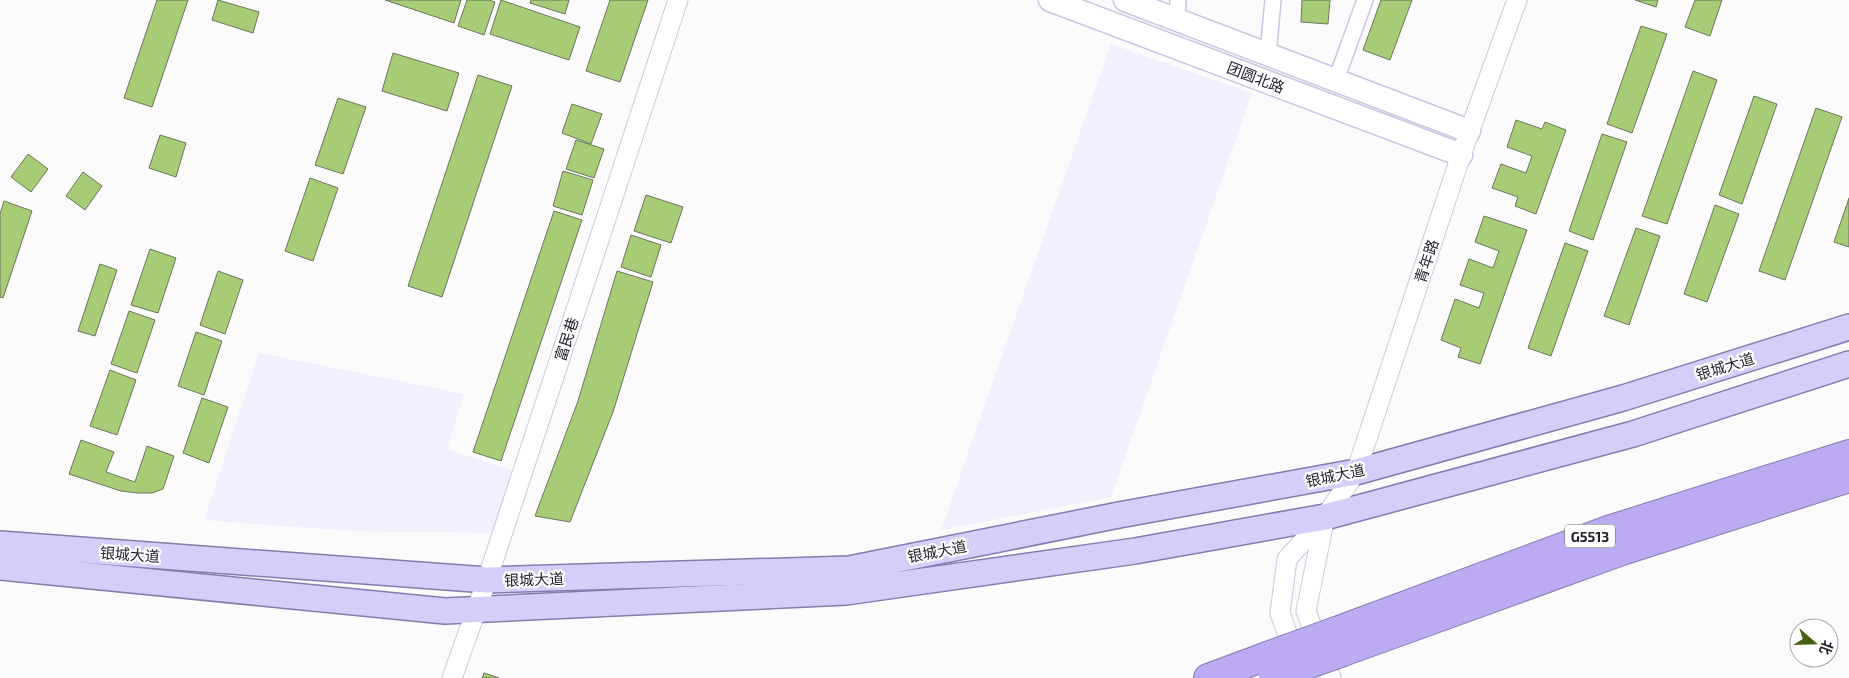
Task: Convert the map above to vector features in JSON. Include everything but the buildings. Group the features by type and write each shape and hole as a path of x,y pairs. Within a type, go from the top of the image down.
{"highway":[{"name":"G5513","path":"1208,678 1271,670 1608,530 1849,454"},
{"name":"G5513","path":"1339,641 1849,478"}],"main road":[{"name":"团圆北路","path":"1050,0 1461,155"},
{"name":"团圆北路","path":"1125,0 1177,10 1268,55 1469,132"},
{"name":"银城大道","path":"0,544 487,580 849,569 1119,515 1356,472 1623,398 1849,327"},
{"name":"银城大道","path":"0,566 445,611 846,592 1135,551 1325,517 1633,434 1849,364"}],"street":[{"name":"富民巷","path":"452,678 487,580 678,0"},
{"path":"1268,55 1273,0"},
{"path":"1336,80 1365,0"},
{"name":"青年路","path":"1303,678 1280,613 1287,559 1325,517 1356,472 1461,155 1517,0"},
{"path":"1325,517 1306,611 1330,678"}],"shaded area":[{"path":"1111,44 1252,93 1111,497 941,530"},
{"path":"259,353 464,394 447,449 514,471 492,533 349,531 204,520"}]}
